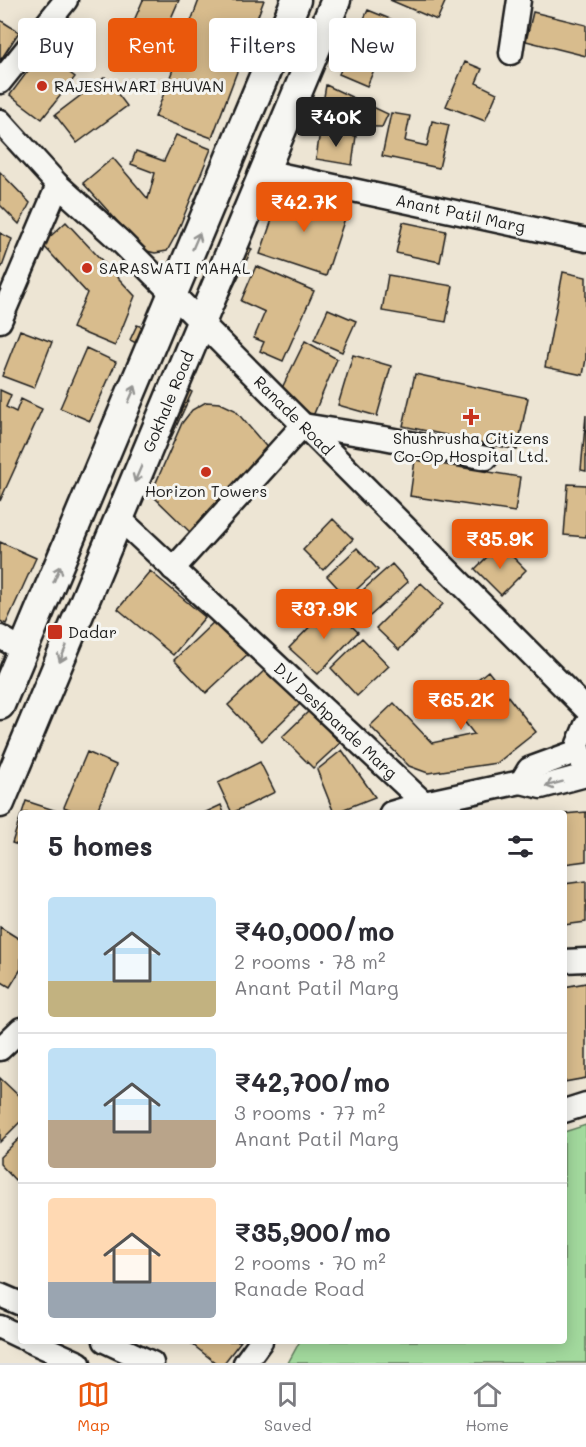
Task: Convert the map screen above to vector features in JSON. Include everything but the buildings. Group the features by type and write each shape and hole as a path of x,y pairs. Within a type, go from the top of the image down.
{"main road":[{"path":"0,705 25,651 296,0"},
{"name":"Gokhale Road","path":"0,803 336,0"}],"street":[{"path":"0,82 66,0"},
{"path":"511,53 519,0"},
{"name":"Ranade Road","path":"0,121 58,184 120,241 586,709"},
{"name":"Anant Patil Marg","path":"264,171 586,240"},
{"path":"0,321 58,184"},
{"path":"173,569 303,425 486,458"},
{"name":"D.V Deshpande Marg","path":"118,517 424,803"},
{"path":"0,637 25,651"},
{"path":"401,810 521,782 541,787 586,775 578,751 578,744 586,725"},
{"path":"521,782 529,769 578,751"},
{"path":"567,961 586,960"},
{"path":"0,1049 18,1032"},
{"path":"567,1110 586,1104"},
{"path":"0,1296 18,1303"},
{"path":"0,1327 18,1336"},
{"path":"111,1344 152,1363"},
{"path":"245,1363 259,1344"},
{"path":"43,1349 79,1363"}],"green space":[{"path":"586,1125 586,1363 288,1363 298,1344 567,1344 567,1131"}],"place":[{"name":"RAJESHWARI BHUVAN","path":"42,86"},
{"name":"SARASWATI MAHAL","path":"87,268"},
{"name":"Shushrusha Citizens Co-Op Hospital Ltd.","path":"471,417"},
{"name":"Horizon Towers","path":"206,472"},
{"name":"Dadar","path":"55,632"}]}
